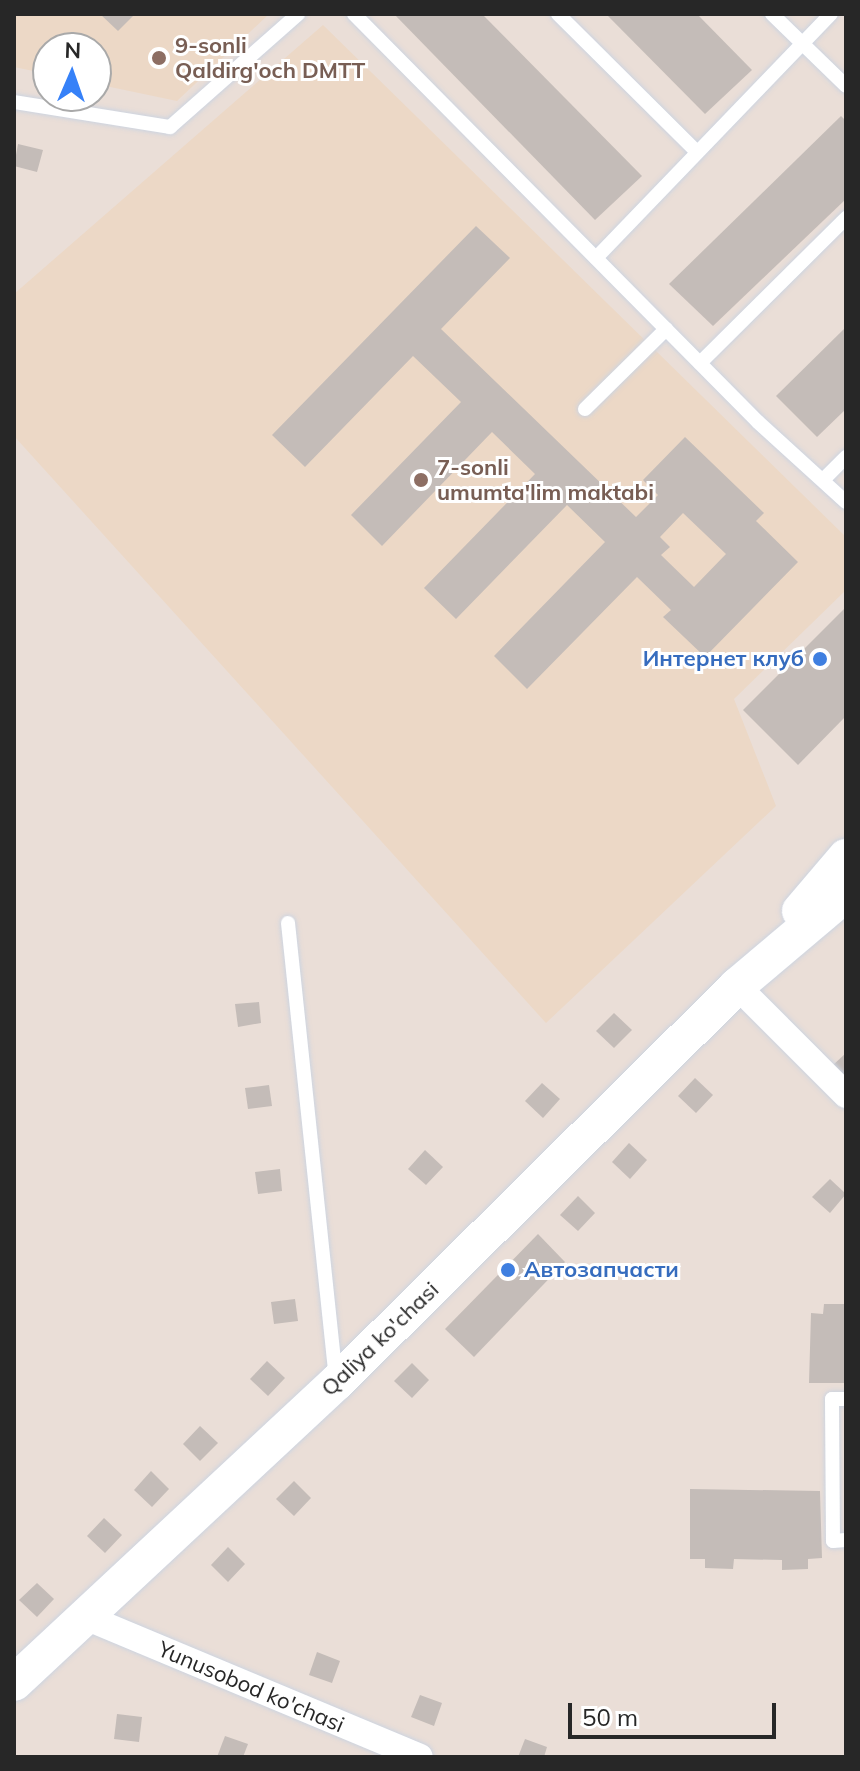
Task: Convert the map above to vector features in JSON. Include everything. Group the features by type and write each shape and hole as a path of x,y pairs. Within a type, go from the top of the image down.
{"main road":[{"name":"Qaliya ko'chasi","path":"737,986 846,857"},
{"name":"Qaliya ko'chasi","path":"14,1683 337,1382 737,986 846,894"}],"street":[{"path":"737,986 846,1095"},
{"name":"Yunusobod ko'chasi","path":"83,1616 420,1757"}],"lane":[{"path":"14,102 170,127 298,14"},
{"path":"354,14 700,363 846,502"},
{"path":"558,14 697,152"},
{"path":"772,14 846,86"},
{"path":"596,258 831,14"},
{"path":"700,363 846,218"},
{"path":"585,409 666,329"},
{"path":"823,480 846,457"},
{"path":"288,923 337,1382"},
{"path":"846,1399 832,1399 833,1541 846,1540"}],"shaded area":[{"name":"9-sonli Qaldirg'och DMTT","path":"14,14 269,14 177,101 112,87 112,32 32,32 32,71 14,67"},
{"name":"7-sonli umumta'lim maktabi","path":"323,25 846,537 846,590 734,699 776,806 546,1023 14,436 14,294"}],"building":[{"path":"100,14 135,14 118,31"},
{"path":"394,14 482,14 642,176 595,220"},
{"path":"606,14 697,14 752,70 705,114"},
{"path":"841,116 846,121 846,199 713,326 669,284"},
{"path":"18,144 43,150 37,172 14,166"},
{"path":"476,226 510,258 441,329 636,517 658,495 643,480 685,437 764,513 756,521 798,562 705,657 663,617 671,610 637,577 527,689 494,656 605,542 567,505 456,619 424,588 535,474 492,432 382,546 351,515 461,402 413,356 305,467 272,435","holes":["683,513 726,554 694,587 661,555 670,547 660,537"]},
{"path":"846,327 846,409 817,437 776,396"},
{"name":"Интернет клуб","path":"846,607 846,716 798,765 743,710"},
{"path":"259,1002 261,1023 238,1027 235,1004"},
{"path":"614,1013 632,1030 614,1048 596,1031"},
{"path":"846,1053 846,1079 833,1065"},
{"path":"695,1078 713,1095 696,1113 678,1096"},
{"path":"542,1083 560,1099 543,1118 525,1101"},
{"path":"269,1085 272,1106 248,1109 245,1088"},
{"path":"629,1143 647,1160 630,1179 612,1162"},
{"path":"425,1150 443,1167 426,1185 408,1169"},
{"path":"280,1169 282,1191 258,1194 255,1172"},
{"path":"830,1179 846,1194 830,1213 812,1197"},
{"path":"578,1196 595,1213 578,1231 560,1215"},
{"path":"538,1234 565,1262 474,1357 445,1329"},
{"path":"295,1299 298,1321 274,1324 271,1302"},
{"path":"824,1304 846,1304 846,1383 809,1383 811,1313 823,1314"},
{"path":"267,1361 285,1378 268,1396 250,1379"},
{"path":"412,1363 429,1380 412,1398 394,1381"},
{"path":"200,1426 218,1443 200,1461 183,1444"},
{"path":"151,1471 169,1489 152,1507 134,1490"},
{"path":"294,1481 311,1498 294,1516 276,1499"},
{"path":"690,1489 820,1491 822,1558 808,1559 808,1569 782,1570 782,1560 734,1559 733,1569 705,1568 705,1559 690,1559"},
{"path":"104,1518 122,1535 105,1553 87,1536"},
{"path":"228,1547 245,1564 228,1582 211,1565"},
{"path":"37,1583 54,1599 37,1617 19,1600"},
{"path":"317,1652 340,1661 332,1683 309,1675"},
{"path":"420,1695 442,1703 434,1726 411,1717"},
{"path":"117,1714 142,1717 139,1742 114,1739"},
{"path":"225,1736 248,1744 243,1757 217,1757"},
{"path":"525,1739 547,1747 544,1757 518,1757"}],"place":[{"name":"9-sonli Qaldirg'och DMTT","path":"159,58"},
{"name":"7-sonli umumta'lim maktabi","path":"421,480"},
{"name":"Интернет клуб","path":"820,659"},
{"name":"Автозапчасти","path":"508,1270"}]}
